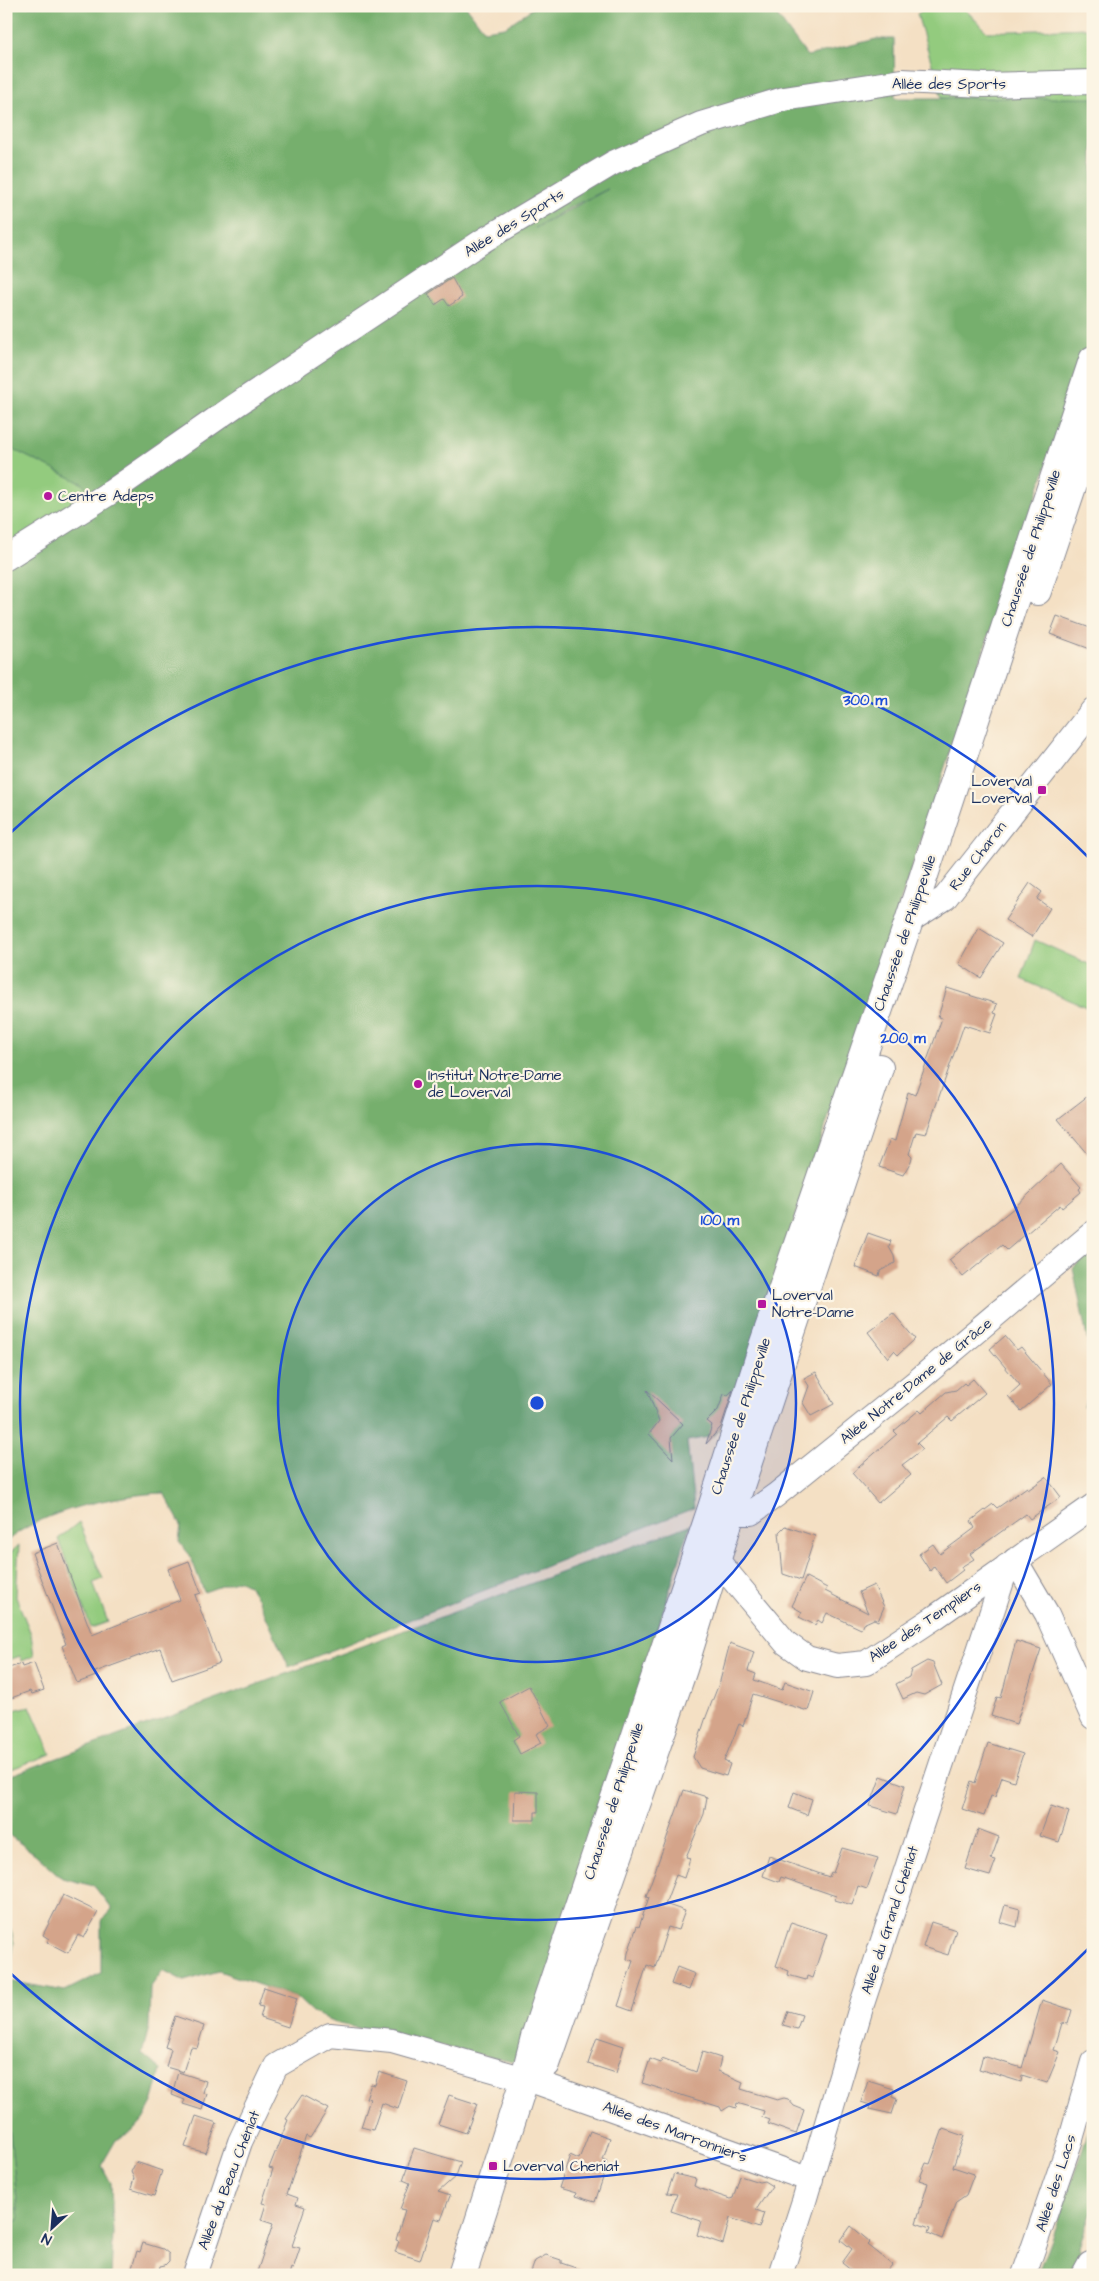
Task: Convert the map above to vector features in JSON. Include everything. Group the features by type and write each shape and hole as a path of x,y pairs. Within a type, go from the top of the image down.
{"main road":[{"name":"Chaussée de Philippeville","path":"921,914 1093,360"},
{"name":"Chaussée de Philippeville","path":"480,2275 532,2082 535,2037 707,1557 764,1343 921,914 1093,424"},
{"name":"Chaussée de Philippeville","path":"462,2275 532,2082"}],"street":[{"name":"Allée des Sports","path":"6,558 111,492 236,405 484,240 613,163 701,124 784,98 902,82 984,85 1093,82"},
{"name":"Rue Charon","path":"921,914 945,898 1088,724"},
{"name":"Allée Notre-Dame de Grâce","path":"721,1508 751,1513 776,1495 916,1382 1093,1233"},
{"name":"Allée des Templiers","path":"707,1557 786,1643 808,1658 837,1666 866,1663 934,1618 1093,1506"},
{"path":"1011,1563 1047,1614 1093,1717"},
{"name":"Allée du Grand Chéniat","path":"780,2275 811,2180 862,2004 1011,1563"},
{"name":"Allée du Beau Chéniat","path":"194,2275 240,2142 276,2066 330,2035 392,2041 532,2082"},
{"name":"Allée des Lacs","path":"1024,2275 1071,2139 1093,2062"},
{"name":"Allée des Marronniers","path":"532,2082 811,2180"}],"green space":[{"name":"Institut Notre-Dame de Loverval","path":"6,6 466,6 484,30 505,27 536,6 770,6 807,56 876,39 894,39 895,98 1093,98 1093,330 997,610 728,1420 714,1436 687,1441 694,1508 289,1667 258,1599 248,1585 238,1580 204,1592 190,1555 179,1542 181,1525 164,1493 125,1497 80,1506 38,1521 20,1531 6,1542 6,563 98,508 83,484 6,446","holes":["608,189 535,228 569,208"]},
{"path":"930,6 962,6 987,32 1087,28 1093,24 1093,99 942,98 917,14"},
{"name":"Centre Adeps","path":"6,446 84,484 98,508 6,564"},
{"path":"1035,940 1093,966 1093,1010 1021,979"},
{"path":"1093,1249 1093,1368 1073,1268"},
{"path":"1093,1378 1093,1404 1084,1407"},
{"path":"79,1522 103,1579 93,1583 108,1622 91,1628 58,1539"},
{"path":"690,1525 527,2046 513,2062 339,2024 312,2012 297,1998 219,1971 184,1981 163,1970 150,1988 149,2027 142,2054 161,2070 152,2103 143,2120 132,2132 116,2140 101,2166 111,2183 113,2233 111,2275 6,2275 6,2227 19,2220 10,2134 6,2125 6,2004 9,1981 65,1991 101,1973 101,1921 112,1909 94,1886 62,1878 35,1854 6,1833 6,1777"},
{"path":"19,1545 16,1597 31,1634 34,1656 22,1661 20,1656 6,1661 6,1557"},
{"path":"30,1706 51,1754 6,1771 6,1712"},
{"path":"6,1908 14,1943 6,2004"},
{"path":"1093,2118 1093,2208 1079,2247 1093,2275 1037,2275 1064,2204"},
{"path":"6,2125 10,2134 19,2220 6,2227"}],"building":[{"path":"452,278 462,297 449,306 444,299 435,305 428,294"},
{"path":"1057,616 1093,629 1093,650 1050,634"},
{"path":"1030,883 1042,892 1037,899 1050,908 1032,937 1005,920"},
{"path":"979,928 1003,943 981,978 959,964"},
{"path":"947,988 997,1004 994,1013 997,1014 990,1033 964,1025 926,1134 916,1132 909,1154 912,1157 911,1161 903,1175 879,1167 890,1139 895,1141 908,1092 915,1095 942,1018 938,1017"},
{"path":"1093,1092 1093,1161 1058,1119"},
{"path":"1061,1164 1081,1187 1079,1189 1081,1192 1062,1208 1060,1205 1007,1250 1002,1245 963,1277 949,1260 1015,1207"},
{"path":"868,1233 891,1241 889,1247 894,1256 895,1263 880,1271 879,1276 855,1267"},
{"path":"893,1313 915,1339 898,1355 894,1351 888,1358 868,1332"},
{"path":"1005,1336 1017,1350 1021,1347 1052,1384 1021,1411 1008,1396 1020,1385 990,1349"},
{"path":"816,1372 834,1404 811,1416 803,1403 809,1386 804,1378"},
{"path":"973,1379 985,1393 952,1421 948,1417 917,1443 923,1449 902,1465 911,1475 878,1503 852,1473 897,1434 894,1431 919,1410 922,1413 946,1392 956,1390 964,1383 966,1385"},
{"path":"647,1390 683,1424 671,1438 673,1459 649,1434 659,1421"},
{"path":"733,1390 721,1427 706,1444 712,1425 707,1421 718,1410 724,1394 728,1395"},
{"path":"1046,1477 1061,1497 1030,1519 1026,1514 970,1554 974,1559 961,1567 963,1570 946,1583 934,1566 930,1571 919,1554 933,1544 940,1554 975,1528 971,1521 993,1504 997,1508 1027,1487 1028,1490"},
{"path":"785,1526 815,1536 801,1580 783,1574 779,1532"},
{"path":"58,1543 92,1635 180,1600 168,1569 189,1561 201,1593 195,1595 220,1663 172,1680 160,1648 95,1672 96,1676 77,1683 62,1646 66,1644 32,1553"},
{"path":"806,1577 827,1588 825,1591 868,1613 859,1592 874,1585 884,1607 878,1621 874,1619 863,1624 861,1629 827,1613 822,1623 818,1620 815,1625 799,1617 802,1612 792,1606"},
{"path":"1016,1641 1041,1649 1016,1724 991,1716 997,1697 1001,1698"},
{"path":"730,1643 754,1652 748,1671 756,1674 754,1680 782,1690 785,1682 814,1692 808,1711 753,1694 743,1726 739,1724 724,1761 730,1764 726,1776 700,1768 693,1757 720,1681"},
{"path":"927,1661 933,1663 942,1685 924,1695 916,1693 903,1699 896,1684 909,1677 911,1670"},
{"path":"34,1663 44,1690 32,1694 30,1691 6,1700 6,1669 21,1664 22,1667"},
{"path":"529,1686 550,1726 536,1734 541,1743 520,1754 513,1740 519,1736 500,1702"},
{"path":"988,1743 1023,1754 1014,1781 1002,1777 995,1797 991,1796 984,1816 962,1809 971,1781 975,1783"},
{"path":"881,1776 905,1785 897,1814 870,1806"},
{"path":"684,1790 707,1797 704,1814 686,1857 690,1858 684,1878 676,1875 665,1904 685,1911 678,1930 668,1927 655,1968 647,1965 632,2011 618,2006 633,1961 627,1959 628,1953 637,1926 639,1927 649,1897 646,1896"},
{"path":"515,1791 538,1792 538,1812 535,1812 535,1820 514,1820"},
{"path":"794,1792 812,1799 807,1815 789,1808"},
{"path":"1051,1806 1069,1812 1059,1842 1040,1836"},
{"path":"978,1829 999,1837 991,1859 996,1860 990,1876 965,1869"},
{"path":"842,1848 878,1858 867,1889 858,1886 852,1905 835,1900 836,1896 781,1877 779,1882 763,1876 769,1856 829,1877 831,1872 833,1873"},
{"path":"63,1895 98,1912 84,1938 78,1935 68,1953 47,1942 49,1939 43,1935"},
{"path":"1005,1905 1020,1909 1017,1927 1000,1922"},
{"path":"791,1922 827,1934 812,1978 807,1976 806,1980 788,1975 789,1971 776,1966"},
{"path":"931,1922 956,1930 948,1955 923,1947"},
{"path":"677,1967 695,1974 689,1990 671,1984"},
{"path":"264,1987 297,1998 288,2027 260,2018 263,2007 258,2006"},
{"path":"1042,2000 1072,2010 1068,2024 1062,2023 1054,2050 1060,2052 1047,2083 1022,2075 1021,2082 979,2069 983,2056 1022,2068"},
{"path":"788,2011 802,2015 797,2029 783,2025"},
{"path":"175,2016 204,2026 197,2048 191,2047 183,2072 166,2067 171,2049 165,2047"},
{"path":"597,2037 624,2046 616,2073 588,2064"},
{"path":"702,2052 721,2058 718,2071 743,2082 741,2089 777,2100 788,2099 794,2106 804,2110 796,2134 768,2124 770,2120 762,2117 764,2111 737,2103 736,2108 730,2106 722,2111 720,2107 642,2083 650,2059 661,2063 662,2059 696,2072"},
{"path":"178,2072 206,2081 203,2093 207,2094 202,2110 183,2104 185,2100 172,2095"},
{"path":"379,2072 407,2081 398,2109 382,2103 373,2130 361,2127 370,2099 366,2098 371,2084 375,2085"},
{"path":"868,2081 894,2089 892,2097 897,2099 892,2114 869,2109 870,2105 861,2102"},
{"path":"302,2095 328,2109 310,2138 306,2136 287,2194 298,2198 296,2204 305,2207 292,2246 300,2248 289,2275 256,2275 273,2224 261,2220 266,2204 262,2203 273,2169 269,2168 288,2120 286,2119"},
{"path":"449,2095 477,2104 466,2133 438,2124"},
{"path":"196,2116 217,2123 206,2153 185,2147"},
{"path":"943,2129 964,2136 953,2167 974,2174 966,2195 956,2202 942,2239 928,2233 930,2228 916,2223 928,2183 919,2180 926,2163 930,2164"},
{"path":"590,2131 610,2138 603,2160 607,2161 605,2172 595,2202 575,2196 576,2193 559,2188 570,2155 579,2159"},
{"path":"414,2148 461,2162 456,2176 438,2192 450,2196 441,2220 434,2218 420,2260 395,2252 399,2241 396,2240 405,2210 400,2209 410,2183 403,2180"},
{"path":"136,2162 162,2171 154,2196 131,2189 134,2178 131,2172"},
{"path":"674,2174 696,2179 694,2186 730,2199 733,2198 740,2176 759,2182 764,2181 772,2186 756,2210 764,2213 759,2228 730,2218 723,2244 697,2235 701,2221 671,2211 677,2194 667,2193"},
{"path":"851,2226 870,2242 867,2245 892,2265 884,2275 857,2275 842,2263 852,2249 841,2240"},
{"path":"143,2243 163,2249 169,2254 169,2261 165,2265 160,2266 158,2275 130,2275 137,2251 140,2252"},
{"path":"546,2255 561,2260 561,2263 588,2272 588,2275 530,2275 535,2261"}],"place":[{"name":"Centre Adeps","path":"48,496"},
{"name":"Loverval Loverval","path":"1042,790"},
{"name":"Institut Notre-Dame de Loverval","path":"418,1084"},
{"name":"Loverval Notre-Dame","path":"762,1304"},
{"name":"Loverval Cheniat","path":"493,2166"}]}
